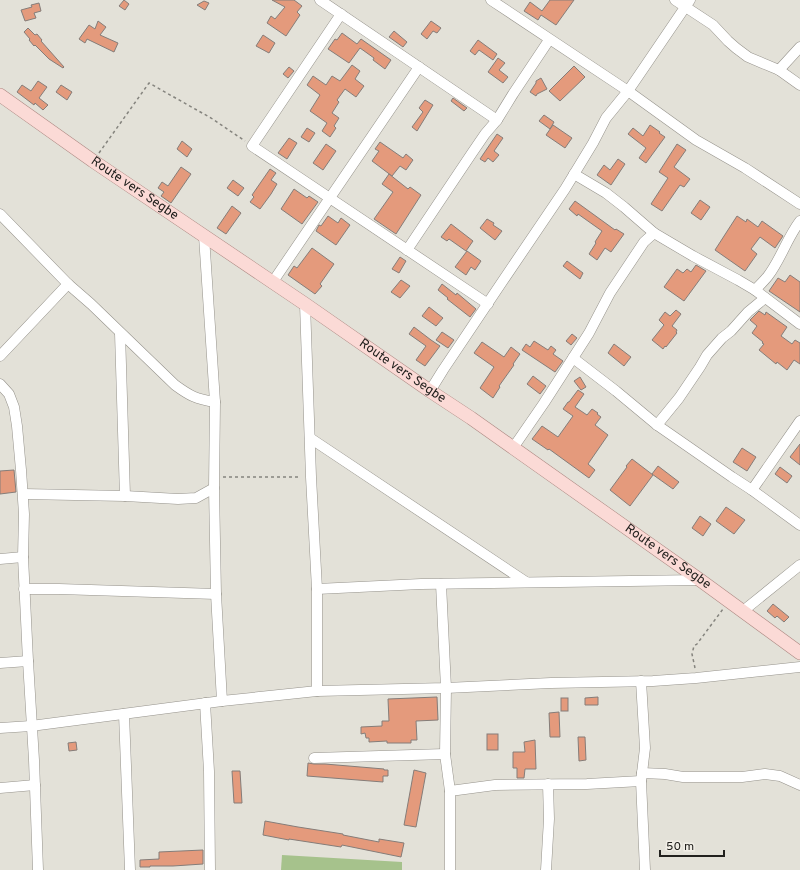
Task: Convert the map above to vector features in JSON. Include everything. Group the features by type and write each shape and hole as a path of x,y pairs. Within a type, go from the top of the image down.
{"main road":[{"name":"Route vers Segbe","path":"0,95 93,161 471,418 730,601 800,653"}],"street":[{"path":"320,0 497,120"},
{"path":"491,0 549,40 628,91 696,140 745,168 800,204"},
{"path":"675,0 688,3 713,25 728,42 748,57 779,70 800,85"},
{"path":"430,391 565,189 593,143 606,118 628,91 688,3"},
{"path":"341,14 252,146 488,304"},
{"path":"408,250 485,134 497,120 549,40"},
{"path":"779,70 800,47"},
{"path":"272,283 418,67"},
{"path":"574,174 606,193 654,233 755,290 800,324"},
{"path":"0,214 68,284 175,385 190,396 201,400 215,402"},
{"path":"755,290 768,275 800,221"},
{"path":"513,448 589,334 610,293 644,242 654,233"},
{"path":"204,236 215,402 214,488 216,594 222,701"},
{"path":"0,356 68,284"},
{"path":"658,425 700,368 707,355 748,312 764,298"},
{"path":"305,304 311,477 317,589 317,691"},
{"path":"120,333 124,496"},
{"path":"573,358 658,425 800,525"},
{"path":"0,384 9,394 14,406 18,426 24,514 24,589 35,785 38,870"},
{"path":"752,490 800,421"},
{"path":"310,438 526,582"},
{"path":"23,494 124,496 178,499 196,498 214,488"},
{"path":"0,559 23,557"},
{"path":"743,611 800,565"},
{"path":"317,589 526,582 700,580"},
{"path":"441,584 446,688 445,754 450,791 450,870"},
{"path":"24,589 216,594"},
{"path":"0,663 28,661"},
{"path":"0,728 31,726 205,703 317,691 641,681 696,678 800,667"},
{"path":"641,681 645,748 642,777 645,870"},
{"path":"205,703 209,771 210,870"},
{"path":"124,714 130,870"},
{"path":"314,758 445,754"},
{"path":"450,791 495,785 548,784 665,774 683,777 742,777 765,774 780,776 800,785"},
{"path":"546,870 549,819 548,784"},
{"path":"0,788 35,785"}],"path":[{"path":"93,161 149,83 211,118 252,146"},
{"path":"214,478 311,477"},
{"path":"696,678 692,654 694,646 730,601"}],"green space":[{"path":"282,855 402,862 402,870 281,870"}],"building":[{"path":"124,0 129,4 125,10 119,6"},
{"path":"272,0 294,0 302,6 297,12 300,15 286,36 267,23 271,16 275,19 285,7"},
{"path":"550,0 574,0 556,25 541,15 538,20 524,11 530,2 542,11"},
{"path":"204,1 209,3 205,10 197,5"},
{"path":"39,3 41,11 34,13 36,18 25,21 21,10"},
{"path":"98,21 106,27 100,35 118,43 114,52 87,39 85,43 79,39 89,25 95,29"},
{"path":"431,21 441,28 437,33 433,31 427,39 421,34"},
{"path":"28,28 35,35 37,34 42,40 41,41 64,67 63,68 49,59 35,45 34,46 24,32"},
{"path":"394,31 407,42 403,47 389,37"},
{"path":"342,33 357,44 361,39 391,60 385,69 373,60 374,58 360,48 349,63 328,49 335,39 337,40"},
{"path":"263,35 275,43 269,53 256,46"},
{"path":"478,40 497,54 493,60 479,50 475,55 470,51"},
{"path":"498,58 505,63 499,70 508,77 503,83 488,72"},
{"path":"352,65 360,71 355,79 364,86 356,97 345,89 337,100 339,102 332,113 339,118 334,126 336,128 330,137 322,131 327,123 310,111 320,95 307,85 313,76 326,85 332,76 340,81"},
{"path":"574,66 585,77 560,101 549,91"},
{"path":"289,67 294,71 288,78 283,74"},
{"path":"541,78 547,89 536,96 530,92 536,81"},
{"path":"38,81 47,87 39,98 48,105 43,110 35,103 34,105 17,92 22,85 31,91"},
{"path":"61,85 72,92 67,100 56,92"},
{"path":"453,98 467,108 464,111 451,101"},
{"path":"425,100 433,105 417,131 412,127 423,112 419,108"},
{"path":"544,115 554,122 550,129 539,121"},
{"path":"553,125 572,138 565,148 546,135"},
{"path":"650,125 665,137 646,163 639,158 646,148 628,134 633,128 643,136"},
{"path":"307,128 315,133 309,142 301,137"},
{"path":"497,134 503,138 494,151 499,155 493,162 488,158 485,162 480,159"},
{"path":"289,138 297,143 287,159 278,153"},
{"path":"182,141 192,149 187,157 177,149"},
{"path":"380,142 403,158 406,154 413,160 406,170 400,166 392,176 372,161 379,151 375,149"},
{"path":"326,144 336,151 323,170 313,163"},
{"path":"677,144 686,150 674,167 690,179 684,187 680,185 662,211 651,204 668,178 659,172"},
{"path":"618,159 625,164 611,185 597,175 604,165 610,170"},
{"path":"181,167 191,174 171,203 161,196 164,192 158,188 162,182 168,186"},
{"path":"270,169 276,173 271,180 277,184 260,209 250,202 254,197 252,195"},
{"path":"389,174 408,189 410,187 421,195 396,234 374,219 393,192 382,184"},
{"path":"233,180 244,188 238,196 227,188"},
{"path":"294,189 307,198 309,196 318,202 302,224 281,209"},
{"path":"700,200 710,207 701,220 691,213"},
{"path":"575,201 615,230 616,229 624,234 611,252 605,248 597,260 589,254 602,231 578,214 577,216 569,209"},
{"path":"232,206 241,213 226,234 217,228"},
{"path":"328,216 338,223 341,218 350,225 336,245 316,231 319,225 321,226"},
{"path":"737,216 746,222 747,219 758,227 762,221 783,236 775,248 760,237 751,249 757,254 745,271 715,250"},
{"path":"487,219 494,223 493,225 502,231 495,240 480,228"},
{"path":"451,224 473,241 466,251 449,239 447,241 441,237"},
{"path":"312,248 334,264 320,284 322,286 315,294 288,275 294,266 297,268"},
{"path":"467,251 481,261 475,270 471,267 466,275 455,267"},
{"path":"400,257 406,261 399,273 392,269"},
{"path":"567,261 583,273 580,279 563,266"},
{"path":"696,265 706,271 684,301 664,287 677,269 683,273 687,269 691,272"},
{"path":"790,275 800,282 800,312 769,291 778,278 785,282"},
{"path":"401,280 410,286 400,298 391,292"},
{"path":"442,284 456,295 457,293 476,309 470,317 438,290"},
{"path":"429,307 443,318 436,326 422,316"},
{"path":"676,310 681,314 672,326 677,330 677,333 663,349 652,340 664,325 659,320 665,312 670,316"},
{"path":"759,311 765,315 766,312 787,327 781,336 792,344 795,340 800,343 800,364 794,360 787,370 777,362 776,364 759,350 764,344 752,333 757,326 750,320"},
{"path":"414,327 440,346 425,366 416,360 426,346 409,334"},
{"path":"442,332 454,340 448,348 436,340"},
{"path":"572,334 577,338 571,345 566,341"},
{"path":"534,341 548,350 551,346 556,350 553,354 563,361 555,372 522,350 526,344 530,347"},
{"path":"482,342 504,357 511,347 520,354 493,398 480,388 494,367 474,353"},
{"path":"614,344 631,357 624,366 608,353"},
{"path":"533,376 546,386 540,394 527,384"},
{"path":"580,377 586,387 581,390 574,381"},
{"path":"578,390 584,394 575,407 587,415 592,409 598,413 597,414 601,417 595,425 608,435 588,464 595,470 589,478 549,449 548,450 532,439 542,426 558,437 573,416 563,409"},
{"path":"800,444 800,465 790,457"},
{"path":"742,448 756,457 747,471 733,462"},
{"path":"632,459 653,475 630,506 610,490"},
{"path":"658,466 679,482 673,489 652,474"},
{"path":"780,467 792,476 787,483 775,474"},
{"path":"14,470 16,492 0,494 0,471"},
{"path":"726,507 745,520 734,534 716,521"},
{"path":"700,516 711,524 703,536 692,528"},
{"path":"773,604 789,617 784,622 777,616 775,618 767,611"},
{"path":"437,697 438,720 416,721 417,740 411,740 411,743 387,743 387,741 369,742 369,738 366,738 365,733 361,734 361,727 382,726 382,721 389,721 388,699"},
{"path":"598,697 598,705 585,705 585,698"},
{"path":"561,698 568,698 568,711 561,711"},
{"path":"559,712 560,737 550,737 549,713"},
{"path":"487,734 498,734 498,750 487,750"},
{"path":"578,737 585,737 586,760 579,761"},
{"path":"535,740 536,769 525,769 524,778 517,778 517,768 513,768 513,752 525,752 524,742"},
{"path":"76,742 77,750 69,751 68,743"},
{"path":"308,763 384,769 388,770 388,776 383,776 383,782 307,776"},
{"path":"414,770 426,773 416,827 404,825"},
{"path":"232,771 240,771 242,803 234,803"},
{"path":"265,821 343,834 379,842 379,839 404,843 401,857 342,845 341,847 289,840 263,835"},
{"path":"203,850 203,864 140,867 140,860 159,859 159,852"}]}
